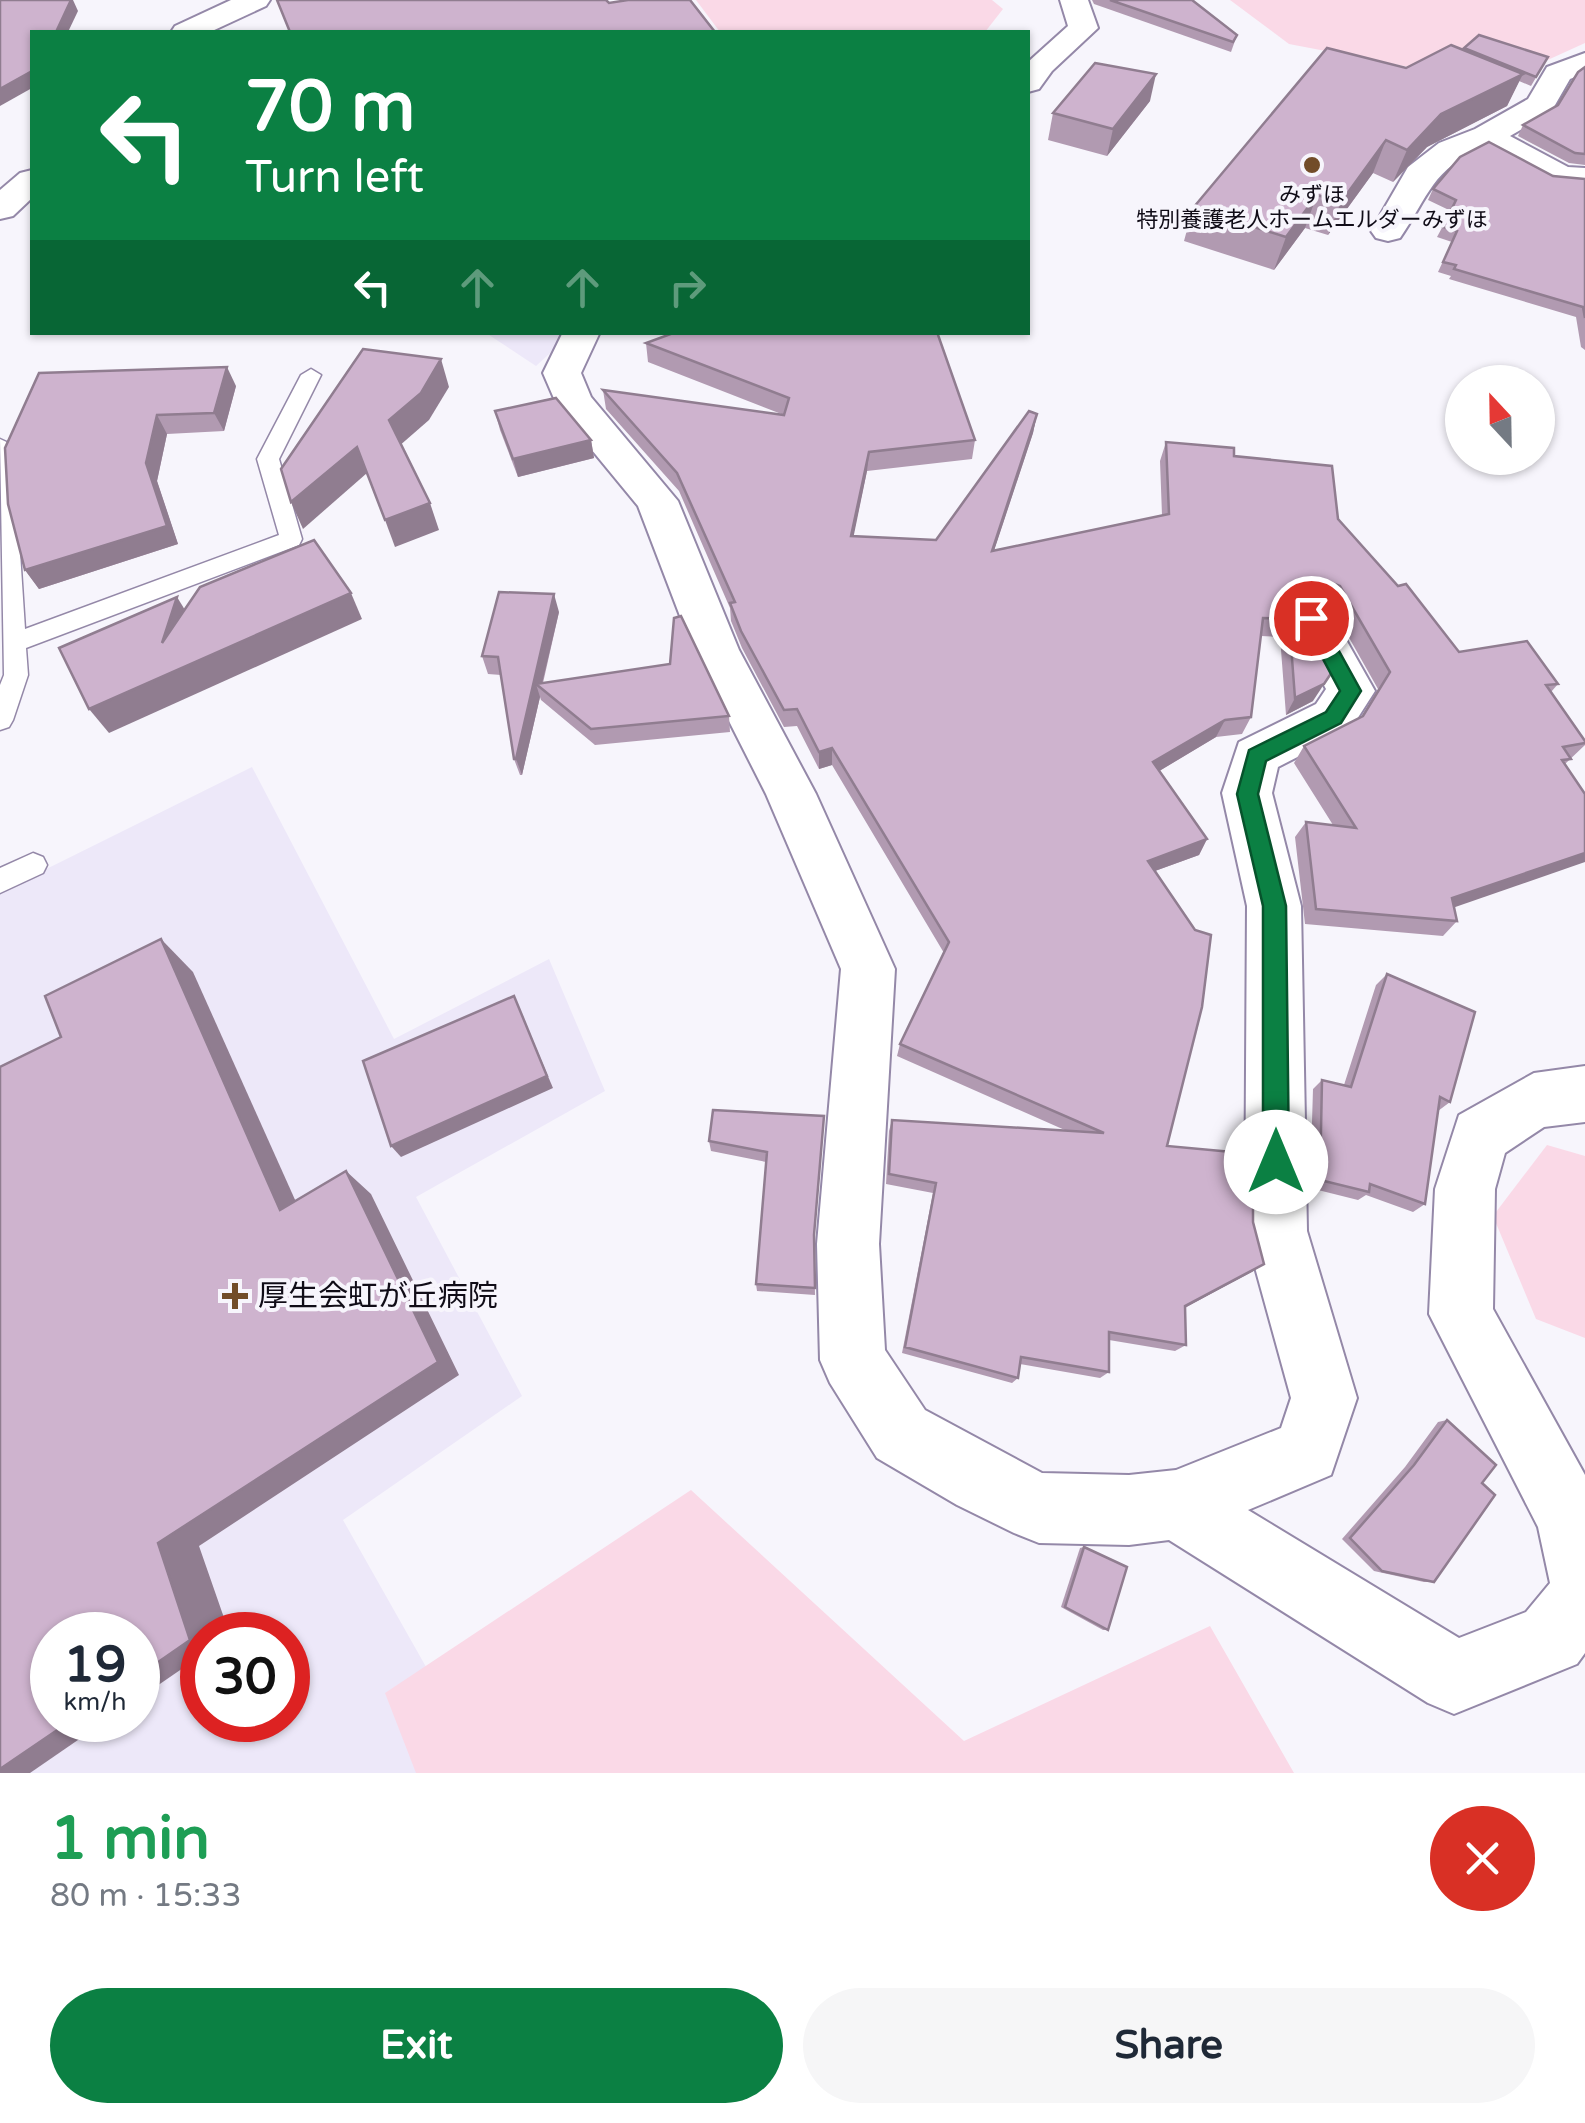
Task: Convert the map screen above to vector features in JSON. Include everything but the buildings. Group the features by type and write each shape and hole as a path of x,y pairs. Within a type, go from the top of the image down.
{"street":[{"path":"183,30 198,0"},
{"path":"187,30 255,0"},
{"path":"1030,80 1041,65 1083,28 1074,0"},
{"path":"1388,231 1420,174 1450,150 1486,136 1540,105 1558,74 1585,62"},
{"path":"1507,91 1540,105"},
{"path":"1486,136 1560,176 1585,178"},
{"path":"0,208 30,182"},
{"path":"581,335 562,373 572,401 657,501 716,650 792,794 868,969 848,1244 853,1360 901,1434 981,1481 1039,1508 1128,1510 1176,1506 1307,1452 1324,1398 1276,1231 1274,906 1248,794 1256,756 1334,718 1351,691 1311,618"},
{"path":"1585,1094 1534,1101 1480,1135 1465,1189 1462,1314 1571,1519 1585,1582"},
{"path":"1176,1506 1454,1678 1551,1638 1585,1596"}],"lane":[{"path":"14,643 291,539 268,460 311,375"},
{"path":"0,720 16,675 2,445"},
{"path":"0,881 33,866"}],"shaded area":[{"path":"696,0 992,0 1003,9 987,30 718,30"},
{"path":"1230,0 1585,0 1585,43 1521,72 1446,74 1289,44"},
{"path":"489,335 570,335 536,366"},
{"name":"厚生会虹が丘病院","path":"252,767 394,1039 549,959 605,1091 416,1197 522,1396 343,1520 486,1773 0,1773 0,892"},
{"path":"1547,1145 1585,1156 1585,1338 1536,1319 1493,1216"},
{"path":"691,1490 964,1741 1210,1626 1294,1773 416,1773 385,1693"}],"place":[{"name":"みずほ 特別養護老人ホームエルダーみずほ","path":"1312,165"},
{"name":"厚生会虹が丘病院","path":"235,1296"}],"route":[{"path":"1276,1162 1274,906 1248,794 1256,756 1334,718 1351,691 1311,618"}]}
